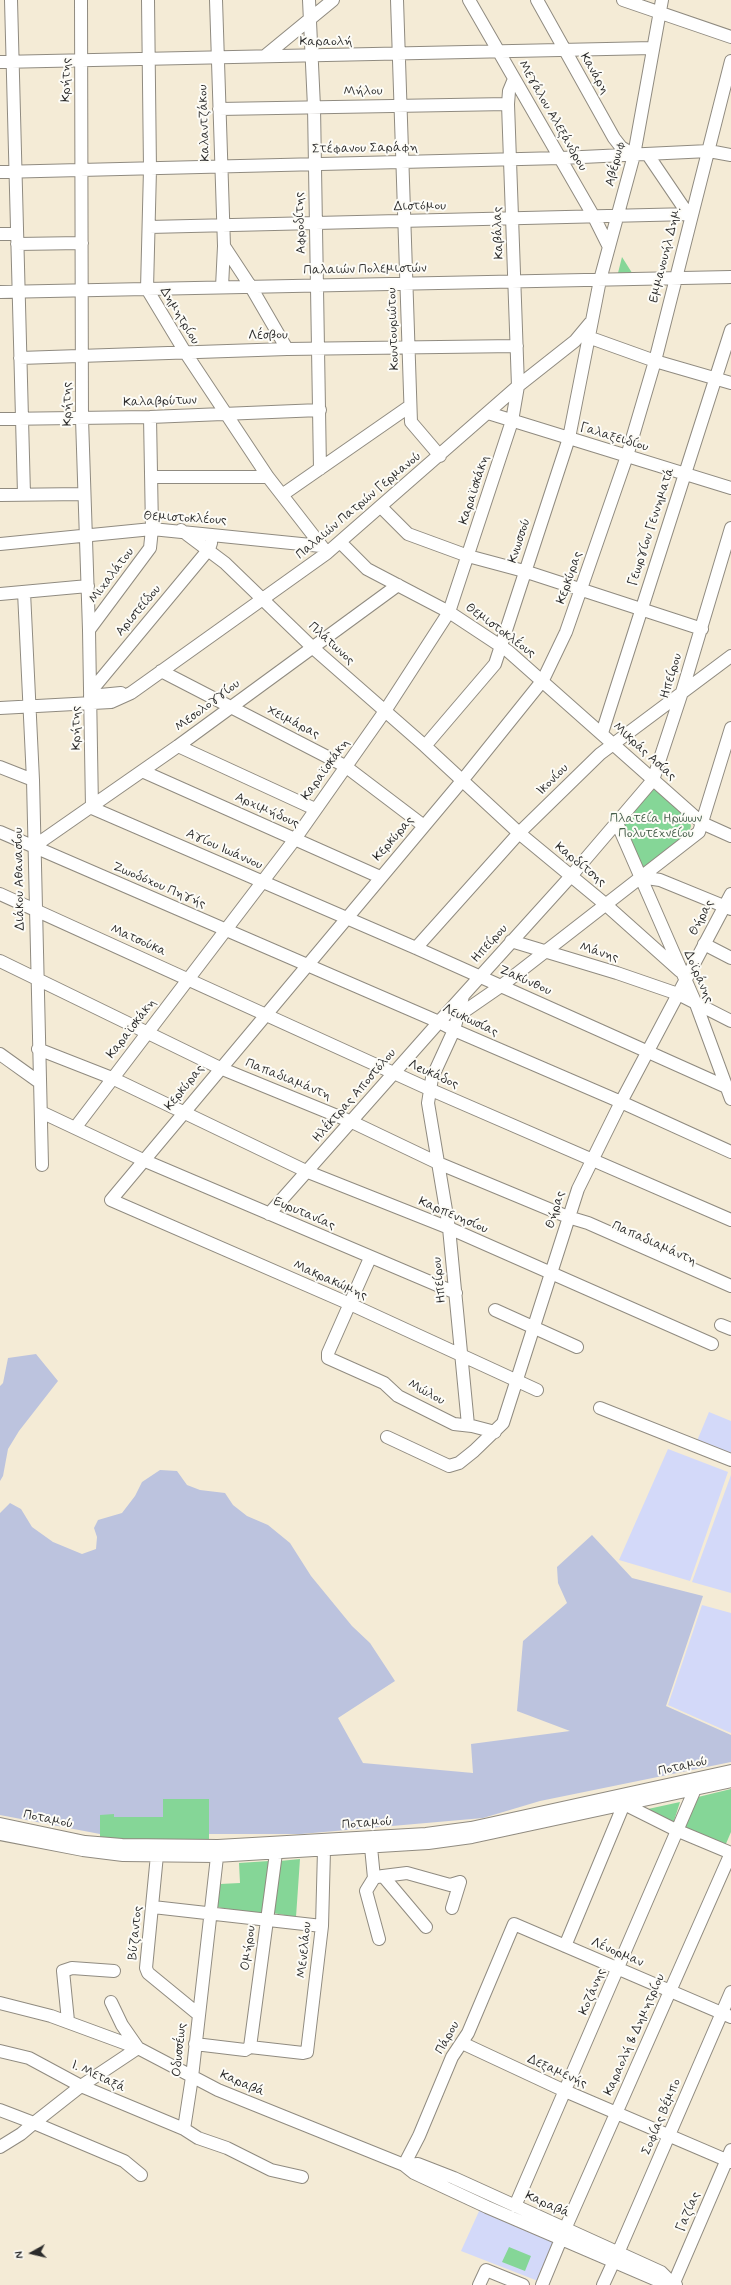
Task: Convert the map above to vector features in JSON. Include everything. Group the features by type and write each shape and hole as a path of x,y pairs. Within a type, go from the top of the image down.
{"street":[{"path":"11,0 24,494"},
{"name":"Κρήτης","path":"81,0 81,356 84,536 88,586 92,808"},
{"name":"Δημητρίου","path":"148,0 150,169 146,289 185,352 268,477 324,550"},
{"name":"Καλαντζάκου","path":"216,0 220,167 224,246 222,287"},
{"name":"Αφροδίτης","path":"309,0 314,107 313,164 320,410 320,469"},
{"path":"266,56 310,17 333,0"},
{"name":"Κουντουριώτου","path":"397,0 406,283 410,349 410,406 412,422 440,456"},
{"name":"Κανάρη","path":"536,0 614,138 621,147 634,155"},
{"path":"623,0 661,6 731,37"},
{"name":"Μεγάλου Αλεξάνδρου","path":"471,2 497,51 561,158 609,247"},
{"name":"Αβέρωφ","path":"591,322 600,280 634,155 661,6"},
{"name":"Καραολή","path":"0,62 266,56 398,55 497,51 653,48"},
{"name":"Εμμανουήλ Δημ.","path":"627,456 655,361 690,214 709,151 731,61"},
{"name":"Καβάλας","path":"514,79 509,91 508,104 518,386"},
{"name":"Μήλου","path":"219,109 508,104"},
{"name":"Στέφανου Σαράφη","path":"0,172 561,158 709,151 731,155"},
{"path":"648,155 690,214"},
{"name":"Διστόμου","path":"149,228 690,214"},
{"path":"0,234 17,239 82,243"},
{"path":"224,246 251,287 287,349"},
{"name":"Παλαιών Πολεμιστών","path":"0,292 731,277"},
{"name":"Κνωσσού","path":"426,746 495,664 569,438 591,322"},
{"name":"Παλαιών Πατρών Γερμανού","path":"0,708 28,708 90,697 111,702 131,693 263,600 324,550 340,542 440,456 518,386 575,341 591,322"},
{"name":"Γεωργίου Γεννηματά","path":"602,733 683,474 731,330"},
{"path":"588,337 655,361 731,383"},
{"name":"Λέσβου","path":"20,358 287,349 410,349 517,346"},
{"name":"Καραϊσκάκη","path":"75,1128 112,1078 190,979 261,882 295,839 385,711 449,612 512,421 518,386"},
{"path":"282,495 410,406"},
{"name":"Καλαβρύτων","path":"0,419 150,417 320,410"},
{"name":"Γαλαξειδίου","path":"488,413 731,488"},
{"name":"Μιχαλάτου","path":"89,630 150,548 152,529 150,417"},
{"name":"Κερκύρας","path":"111,1200 264,1015 307,966 346,917 461,782 543,680 566,632 627,456"},
{"path":"151,476 268,477"},
{"path":"0,495 84,494"},
{"path":"381,507 408,534 468,556 524,572 702,629"},
{"name":"Ηπείρου","path":"468,1425 449,1228 428,1103 429,1089 432,1078 454,1030 463,995 571,876 654,780 702,629 731,528"},
{"name":"Θεμιστοκλέους","path":"0,544 152,529 180,530 215,534 324,550"},
{"name":"Πλάτωνος","path":"180,530 209,550 312,648 426,746 461,782"},
{"name":"Αριστείδου","path":"90,697 209,550 215,534"},
{"name":"Θεμιστοκλέους","path":"340,542 367,569 449,612 500,645 543,680"},
{"name":"Μεσολογγίου","path":"33,847 92,808 398,585"},
{"path":"0,594 88,586"},
{"name":"Διάκου Αθανασίου","path":"24,592 28,708 33,780 34,911 38,1082 39,1105 41,1112 42,1165"},
{"name":"Ικονίου","path":"416,948 519,833 600,754 731,656"},
{"name":"Χειμάρας","path":"161,671 345,766 424,826"},
{"name":"Μικράς Ασίας","path":"543,680 702,823 731,836"},
{"path":"459,1014 501,986 699,832 731,728"},
{"path":"178,746 315,809"},
{"path":"0,767 33,780"},
{"name":"Αρχιμήδους","path":"142,771 380,877"},
{"name":"Καρδίτσης","path":"461,782 519,833 605,904 683,976"},
{"name":"Αγίου Ιωάννου","path":"92,808 261,882 346,917"},
{"name":"Δοϊράνης","path":"617,823 696,1004 729,1088 731,1099"},
{"name":"Ζωοδόχου Πηγής","path":"0,832 307,966"},
{"path":"640,877 660,880 728,907"},
{"name":"Ματσούκα","path":"0,894 34,911 190,979 264,1015"},
{"name":"Θήρας","path":"387,1437 449,1466 469,1455 503,1423 568,1217 571,1203 591,1160 678,994 683,976 728,907 731,894"},
{"name":"Ζακύνθου","path":"346,917 729,1088"},
{"name":"Μάνης","path":"511,941 678,994 731,1021"},
{"path":"704,944 731,958"},
{"name":"Παπαδιαμάντη","path":"0,961 220,1068 352,1122 438,1163 568,1217 588,1222 731,1286"},
{"name":"Λευκωσίας","path":"307,966 621,1102"},
{"name":"Ηλέκτρας Αποστόλου","path":"269,1214 308,1172 463,995"},
{"name":"Λeυκάδος","path":"264,1015 429,1089 731,1220"},
{"name":"Καρπενησίου","path":"38,1049 112,1078 308,1172 449,1228 550,1274 712,1344"},
{"path":"0,1054 38,1082"},
{"path":"621,1102 731,1152"},
{"name":"Ευρυτανίας","path":"41,1112 143,1160 370,1258 456,1293"},
{"name":"Μακρακώμης","path":"111,1200 350,1304 462,1357 516,1379 537,1390"},
{"name":"Παπαδιαμάντη","path":"568,1217 585,1229 731,1292"},
{"path":"350,1304 370,1258"},
{"name":"Μώλου","path":"350,1304 328,1356 330,1359 384,1383 398,1396 454,1424 468,1425 495,1432"},
{"path":"495,1310 577,1347"},
{"path":"600,1408 731,1460"},
{"name":"Ποταμού","path":"0,1834 102,1853 157,1855 426,1834 466,1829 731,1771"},
{"name":"Ποταμού","path":"0,1824 103,1844 276,1853 463,1839 731,1781"},
{"name":"Κοζάνης","path":"515,2206 695,1789"},
{"path":"565,1946 624,1804 676,1830 731,1853"},
{"path":"371,1847 379,1877 426,1927"},
{"name":"Μενελάου","path":"250,2047 303,2054 307,2052 322,1926 324,1850"},
{"name":"Οδυσσέως","path":"184,2129 192,2077 217,1851"},
{"name":"Ομήρου","path":"250,2047 276,1853"},
{"name":"Καραολή & Δημητρίου","path":"542,2285 563,2234 731,1853"},
{"name":"Βύζαντος","path":"157,1855 146,1968 148,1973 198,2014"},
{"path":"379,1939 366,1891 379,1877 407,1873 450,1886 460,1882 452,1908"},
{"path":"153,1907 322,1926"},
{"name":"Λένορμαν","path":"514,1924 726,2015"},
{"name":"Πάρου","path":"404,2165 419,2136 452,2057 462,2043 470,2027 514,1924"},
{"path":"68,2022 63,1971 73,1968 114,1971"},
{"name":"Σοφίας Βέμπο","path":"603,2285 669,2135 726,2015 731,1992"},
{"path":"111,2002 122,2025 138,2048"},
{"path":"0,2003 33,2010 138,2048"},
{"name":"Δεξαμενής","path":"462,2043 565,2091 669,2135 730,2158"},
{"path":"195,2044 245,2050 250,2047"},
{"path":"0,2147 22,2134 80,2086 138,2048"},
{"name":"Καραβά","path":"138,2048 218,2090 404,2165 414,2173 563,2234 616,2257 659,2281 674,2285"},
{"name":"Ι. Μεταξά","path":"0,2051 29,2058 80,2086 184,2129"},
{"path":"0,2110 124,2161 141,2175"},
{"path":"184,2129 198,2138 227,2148 271,2170 302,2177"},
{"name":"Γαζίας","path":"674,2285 730,2158"},
{"name":"Καραβά","path":"404,2165 418,2164 454,2178 515,2206 563,2234"},
{"path":"479,2285 486,2270 524,2285"}],"shaded area":[{"path":"36,1354 58,1381 19,1431 8,1449 3,1476 0,1481 0,1386 3,1383 8,1358"},
{"path":"709,1412 731,1421 731,1455 697,1441"},
{"path":"668,1449 728,1472 690,1581 619,1560"},
{"path":"160,1470 177,1471 187,1485 200,1490 225,1493 233,1505 247,1516 268,1525 290,1543 311,1576 352,1626 370,1643 395,1681 338,1718 363,1763 473,1773 471,1744 570,1731 517,1711 523,1641 567,1603 558,1583 557,1567 592,1535 632,1578 703,1596 666,1706 731,1735 731,1762 540,1801 483,1818 301,1834 100,1834 0,1815 0,1513 10,1503 21,1509 32,1527 53,1542 82,1554 96,1549 97,1537 94,1528 98,1520 122,1513 135,1496 142,1482"},
{"path":"731,1475 731,1593 692,1582"},
{"path":"702,1605 731,1613 731,1733 668,1705"},
{"path":"480,2209 556,2240 538,2281 461,2251"}],"green space":[{"path":"622,257 634,276 617,277"},
{"name":"Πλατεία Ηρώων Πολυτεχνείου","path":"655,788 689,819 691,826 688,836 643,869 623,822"},
{"path":"731,1789 731,1832 725,1846 684,1828 698,1797"},
{"path":"163,1799 209,1799 209,1843 100,1841 100,1815 114,1814 114,1817 163,1817"},
{"path":"680,1802 673,1824 648,1809"},
{"path":"300,1859 296,1917 273,1913 280,1861"},
{"path":"269,1861 262,1914 216,1907 220,1884 240,1883 239,1863"},
{"path":"509,2247 531,2256 525,2271 502,2262"}]}
